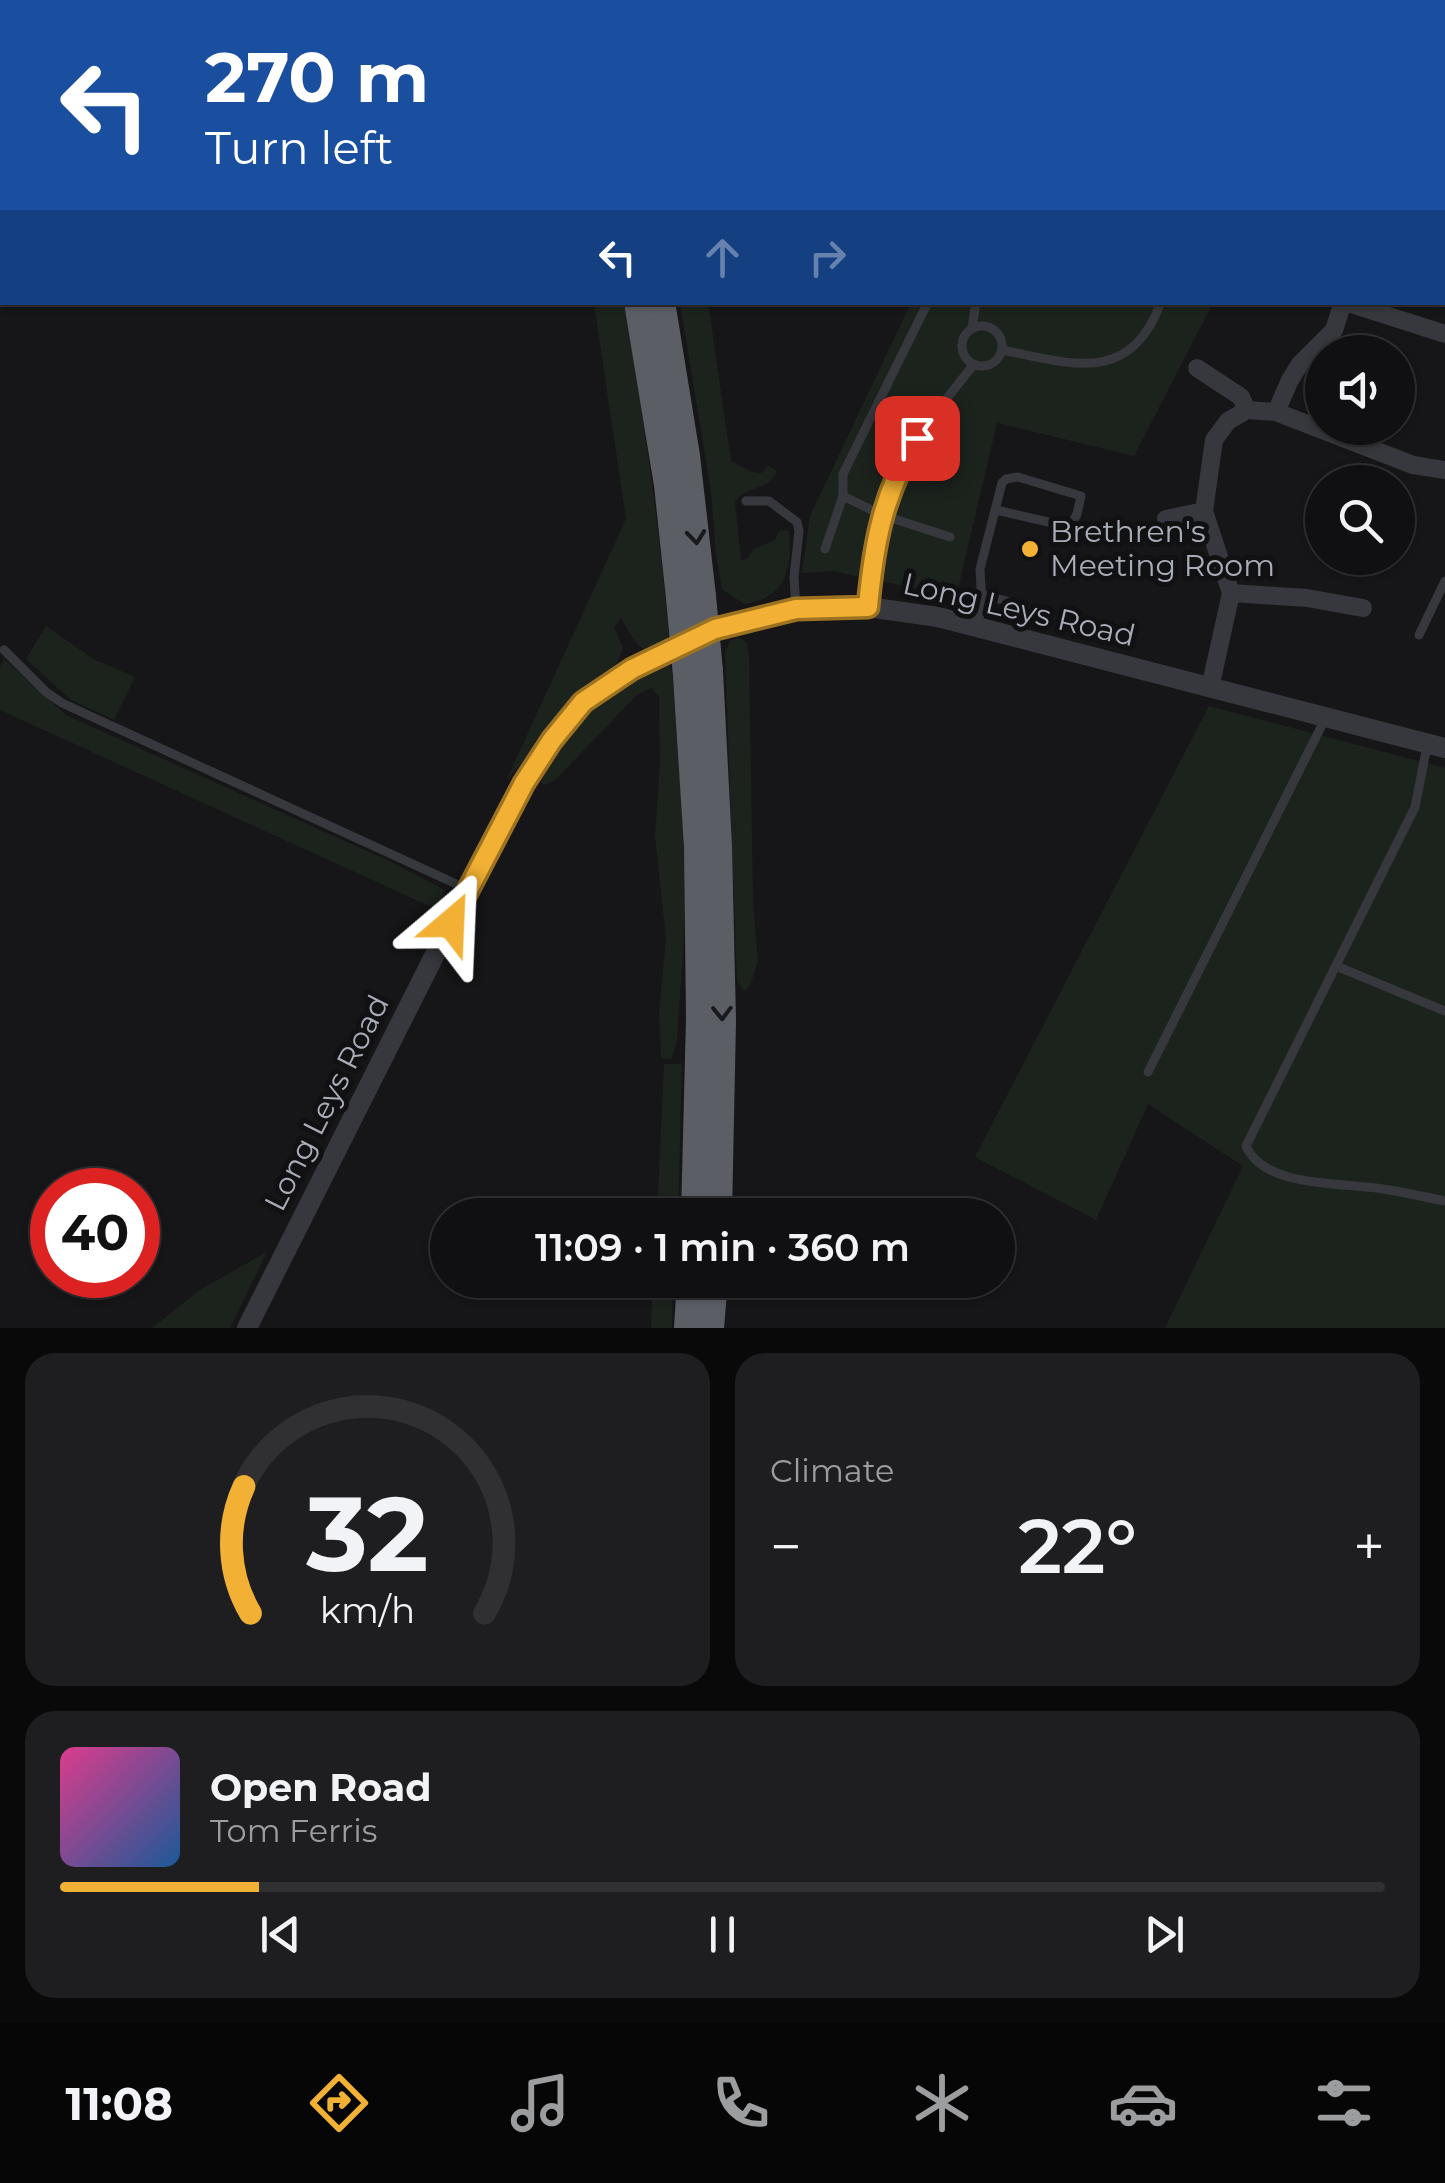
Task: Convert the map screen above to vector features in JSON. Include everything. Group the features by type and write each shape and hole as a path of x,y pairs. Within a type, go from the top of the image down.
{"highway":[{"path":"638,305 691,597"},
{"path":"662,305 686,456 691,597 718,846 722,1021 718,1198"},
{"path":"695,1198 700,980 698,674"},
{"path":"688,1328 690,1298"},
{"path":"710,1328 712,1298"}],"street":[{"path":"1276,412 1300,364 1334,330 1343,305"},
{"path":"1353,305 1445,334"},
{"path":"1197,368 1240,397 1246,410"},
{"path":"1210,688 1232,593 1204,511 1214,440 1228,422 1246,410 1276,412 1413,464 1445,470"},
{"path":"1166,519 1204,511"},
{"path":"1232,593 1307,598 1363,608"},
{"name":"Long Leys Road","path":"248,1328 524,783 583,702 632,669 715,629 796,609 868,607 938,617 1436,746"}],"lane":[{"path":"825,549 843,496 843,474 927,305"},
{"path":"972,328 976,305"},
{"path":"1002,350 1058,363 1106,361 1144,336 1160,305"},
{"path":"982,325 996,330 1002,350 998,359 987,366 968,361 962,348 965,335 982,325"},
{"path":"868,607 872,554 900,467 974,364"},
{"path":"977,627 982,606 980,569 1002,484 1006,478 1013,476 1078,494 1081,499 1070,527 996,510"},
{"path":"843,496 882,515 950,537"},
{"path":"746,501 770,502 797,522 796,609"},
{"path":"1419,635 1445,581"},
{"path":"980,594 1025,606"},
{"path":"4,650 62,703 468,889"},
{"path":"1148,1072 1326,717"},
{"path":"1436,746 1415,807 1246,1146 1250,1156 1287,1178 1382,1188 1445,1201"},
{"path":"1336,966 1445,1011"}],"shaded area":[{"path":"594,305 624,305 650,469 669,637 643,649 621,618 614,627 623,648 613,672 573,705 506,781 626,519"},
{"path":"680,305 708,305 731,461 752,472 761,473 768,466 777,471 769,482 735,502 741,561 754,549 775,540 780,530 789,531 784,579 770,595 758,601 744,604 722,589 711,492"},
{"path":"910,305 1212,305 1134,456 997,423 956,597 833,571 802,573 810,516"},
{"path":"46,626 95,660 135,677 114,720 71,700 26,659"},
{"path":"738,637 747,643 749,657 753,902 758,960 745,991 737,982 725,652 730,641"},
{"path":"664,658 672,673 684,881 678,1033 671,1059 661,1058 659,1011 666,938 655,836 659,697 651,688 637,695 554,781 545,785 537,780 590,709"},
{"path":"4,659 66,715 445,890 438,910 0,710 0,667"},
{"path":"1209,706 1445,768 1445,1328 1165,1328 1243,1166 1148,1104 1096,1220 975,1157"},
{"path":"664,1064 682,1064 678,1198 658,1198"},
{"path":"267,1252 230,1328 152,1328 201,1289"},
{"path":"652,1298 673,1298 672,1328 651,1328"}],"place":[{"name":"Brethren's Meeting Room","path":"1030,549"}],"route":[{"path":"451,923 524,783 583,702 632,669 715,629 796,609 868,607 872,554 882,515 900,467 917,438"}]}
